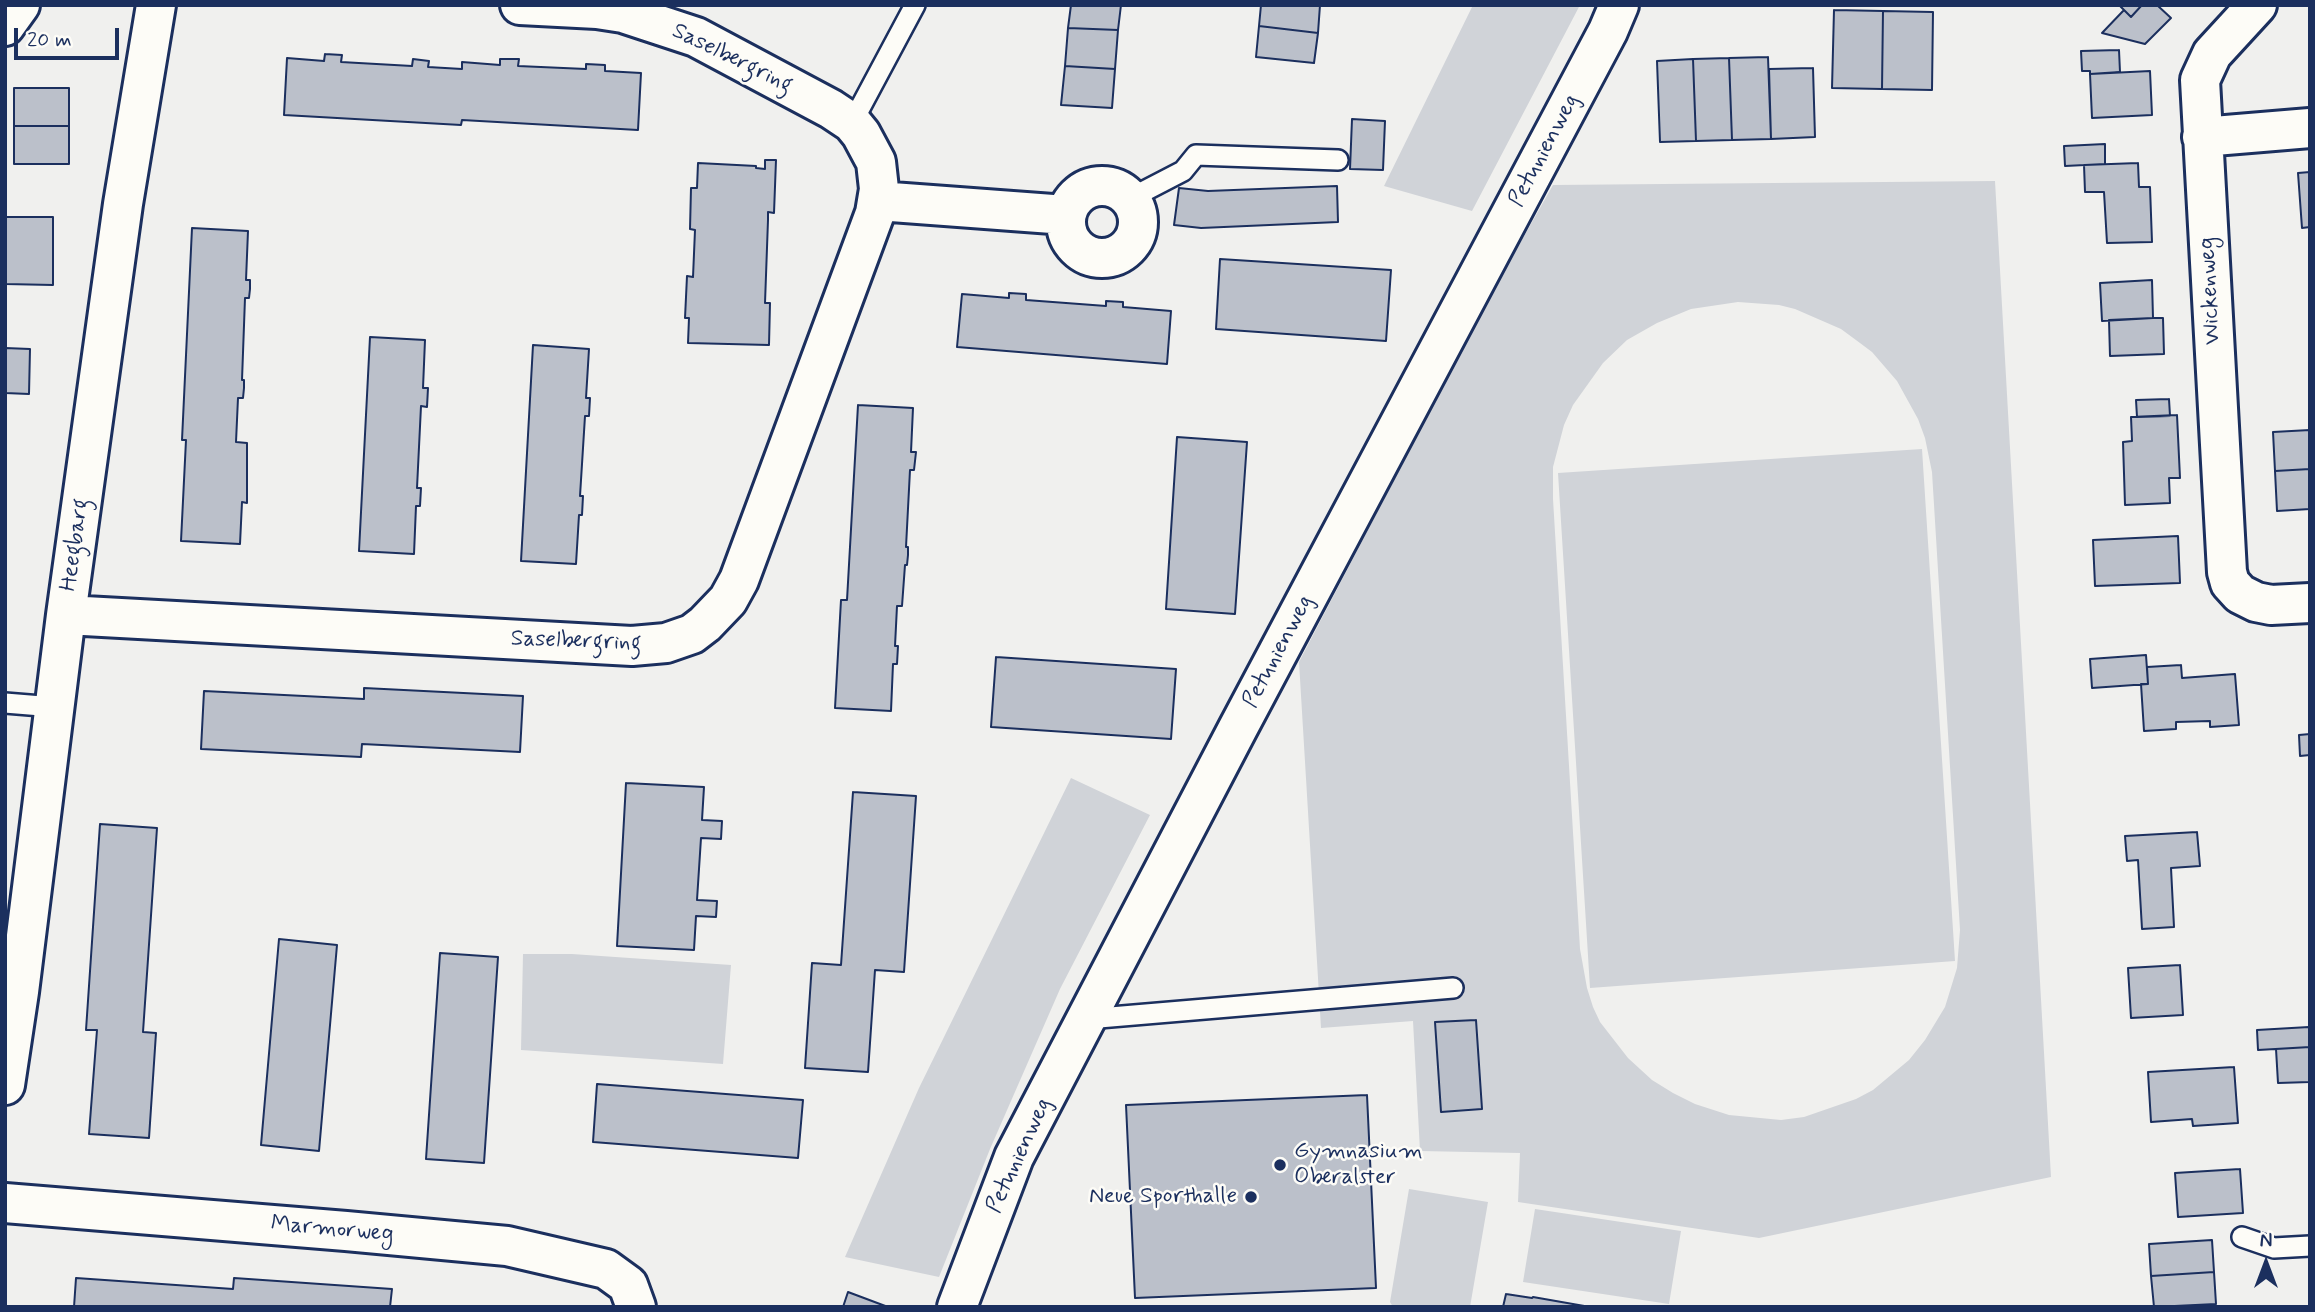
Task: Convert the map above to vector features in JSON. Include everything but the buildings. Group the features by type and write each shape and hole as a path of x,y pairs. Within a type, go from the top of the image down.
{"street":[{"path":"5,26 20,5"},
{"name":"Heegbarg","path":"5,1085 123,204 156,5"},
{"name":"Saselbergring","path":"66,615 620,646 666,643 692,634 719,612 739,580 860,255 878,201 879,177 876,162 862,134 852,123 727,52 664,25 623,13 520,5"},
{"name":"Petunienweg","path":"957,1307 1014,1157 1608,31 1619,5"},
{"name":"Wickenweg","path":"2257,5 2212,54 2200,80 2227,572 2230,583 2239,594 2256,602 2271,605 2310,603"},
{"path":"2202,137 2310,128"},
{"path":"1093,187 1106,187 1119,191 1129,199 1135,209 1137,230 1125,250 1114,256 1101,258 1089,256 1078,249 1066,228 1066,215 1081,193 1093,187"},
{"path":"878,201 1066,215"},
{"name":"Marmorweg","path":"5,1203 507,1246 607,1269 628,1284 636,1307"}],"lane":[{"path":"852,123 915,5"},
{"path":"1129,199 1183,172 1196,155 1338,160"},
{"path":"5,703 54,707"},
{"path":"1087,1019 1453,988"},
{"path":"2242,1237 2274,1248 2310,1245"}],"shaded area":[{"path":"1473,5 1580,5 1472,211 1384,186"},
{"path":"1995,181 2051,1177 1759,1238 1518,1202 1520,1153 1420,1151 1413,1021 1321,1028 1299,662 1489,298 1553,185","holes":["1738,302 1779,305 1841,329 1872,352 1897,381 1925,438 1932,472 1960,930 1957,968 1945,1007 1909,1060 1873,1090 1856,1099 1804,1117 1781,1120 1729,1115 1695,1104 1673,1093 1652,1080 1628,1058 1600,1022 1593,1007 1580,949 1553,499 1553,467 1564,425 1573,405 1603,363 1627,340 1657,323 1691,309"]},
{"path":"1922,449 1955,961 1590,988 1558,473"},
{"path":"1071,778 1150,815 1060,989 990,1149 939,1277 845,1257 919,1088"},
{"path":"523,954 572,954 731,965 723,1064 521,1050"},
{"path":"1409,1189 1488,1202 1470,1307 1393,1307 1390,1302"},
{"path":"1535,1209 1681,1231 1669,1304 1523,1282"}],"place":[{"name":"Gymnasium Oberalster","path":"1280,1165"},
{"name":"Neue Sporthalle","path":"1251,1197"}]}
